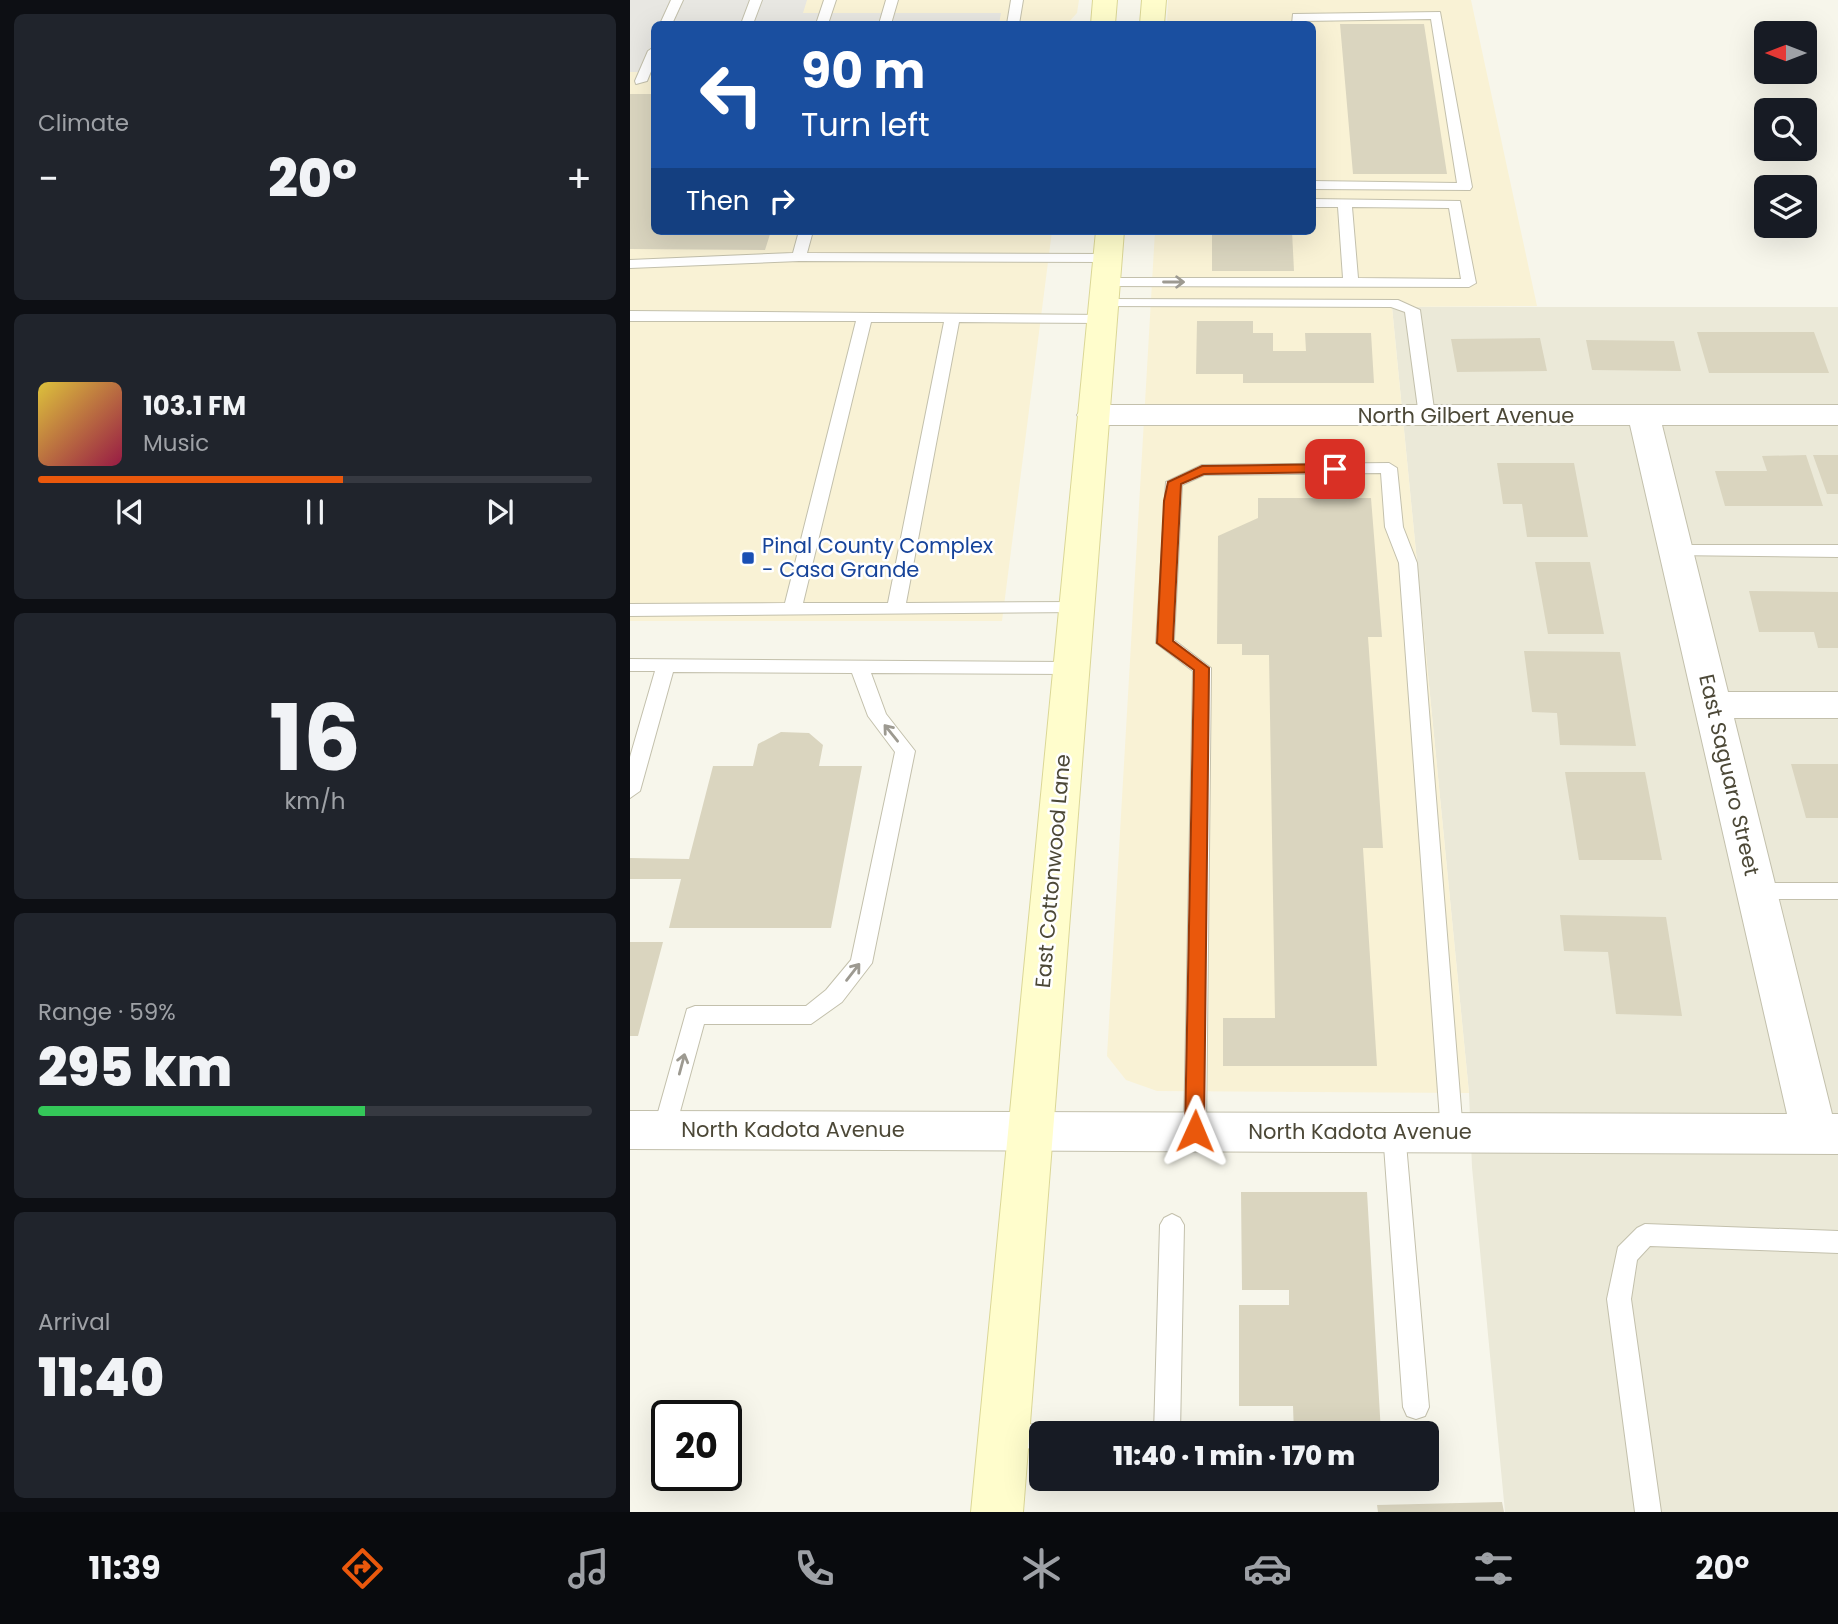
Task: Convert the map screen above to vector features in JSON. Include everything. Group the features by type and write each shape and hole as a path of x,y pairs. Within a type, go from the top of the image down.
{"main road":[{"path":"1103,21 1105,0"},
{"path":"1152,21 1154,0"},
{"name":"East Cottonwood Lane","path":"997,1512 1023,1436 1031,1131 1106,278"}],"street":[{"name":"North Gilbert Avenue","path":"1093,415 1838,415"},
{"name":"East Saguaro Street","path":"1644,416 1756,891 1826,1134"},
{"path":"1712,705 1838,705"},
{"name":"North Kadota Avenue","path":"647,1130 1826,1134"}],"lane":[{"path":"667,21 677,0"},
{"path":"748,21 757,0"},
{"path":"823,21 830,0"},
{"path":"886,21 892,0"},
{"path":"1014,21 1017,0"},
{"path":"1298,21 1297,17 1436,15 1465,187 1316,185"},
{"path":"642,81 651,58"},
{"path":"630,316 952,317 1106,278 1469,283 1455,204 1316,203"},
{"path":"1346,203 1351,282"},
{"path":"799,257 805,235"},
{"path":"630,264 799,257 1106,278 1393,303 1412,310 1427,416"},
{"path":"793,609 865,317"},
{"path":"896,609 952,317"},
{"path":"1195,1131 1202,668 1165,643 1174,482 1202,470 1389,468 1394,527 1402,541 1408,563 1452,1133"},
{"path":"1676,551 1838,551"},
{"path":"630,610 1076,608"},
{"path":"630,665 1071,668"},
{"path":"630,791 638,734 666,665"},
{"path":"647,1130 695,1015 811,1015 834,996 861,963 905,751 877,716 859,666"},
{"path":"1756,891 1838,891"},
{"path":"1394,1132 1416,1407"},
{"path":"1167,1421 1172,1225"},
{"path":"1648,1512 1619,1299 1626,1255 1645,1235 1838,1241"}],"shaded area":[{"path":"630,0 1079,0 1077,13 1070,21 651,21 651,235 1051,235 1002,621 630,621"},
{"path":"630,0 807,0 803,13 1001,13 1000,21 651,21 651,72 630,72"},
{"path":"1168,0 1471,0 1537,306 1392,307 1469,1093 1157,1091 1126,1080 1107,1056 1155,235 1316,235 1316,21 1167,21"},
{"path":"1392,307 1838,307 1838,1512 1505,1512 1472,1167 1469,1093"}],"building":[{"path":"1340,24 1424,24 1447,174 1353,174"},
{"path":"630,94 651,94 651,235 770,235 765,250 630,249"},
{"path":"1212,235 1292,235 1294,271 1212,271"},
{"path":"1197,321 1253,321 1253,333 1273,333 1273,351 1306,351 1305,333 1371,333 1374,383 1243,383 1243,374 1196,374"},
{"path":"1697,332 1814,332 1829,373 1709,373"},
{"path":"1540,338 1547,371 1457,372 1451,339"},
{"path":"1586,340 1674,341 1681,371 1592,370"},
{"path":"1806,455 1823,506 1725,506 1715,471 1767,471 1762,456"},
{"path":"1813,455 1838,455 1838,494 1827,494"},
{"path":"1497,463 1574,463 1588,537 1527,537 1522,504 1503,504"},
{"path":"1258,498 1371,498 1382,637 1368,637 1383,848 1363,848 1377,1066 1223,1066 1223,1018 1275,1018 1269,655 1242,655 1242,644 1217,644 1218,536 1258,518"},
{"path":"1535,562 1590,562 1604,634 1548,634"},
{"path":"1749,591 1838,592 1838,648 1818,648 1814,632 1759,632"},
{"path":"1524,651 1620,652 1636,746 1560,745 1557,713 1532,712"},
{"path":"781,732 809,733 823,745 819,766 862,766 831,928 669,928 681,879 630,879 630,858 689,859 713,766 753,766 758,744"},
{"path":"1791,764 1838,764 1838,818 1806,818"},
{"path":"1565,772 1645,772 1662,860 1579,860"},
{"path":"1560,915 1666,917 1682,1016 1616,1014 1608,952 1564,951"},
{"path":"630,942 663,942 638,1036 630,1036"},
{"path":"1241,1192 1367,1192 1380,1421 1294,1421 1293,1406 1239,1406 1239,1305 1289,1305 1289,1290 1242,1290"},
{"path":"1502,1502 1504,1512 1378,1512 1377,1505"}],"place":[{"name":"Pinal County Complex - Casa Grande","path":"748,558"}],"route":[{"path":"1195,1131 1202,668 1165,643 1174,482 1202,470 1335,469"}]}
